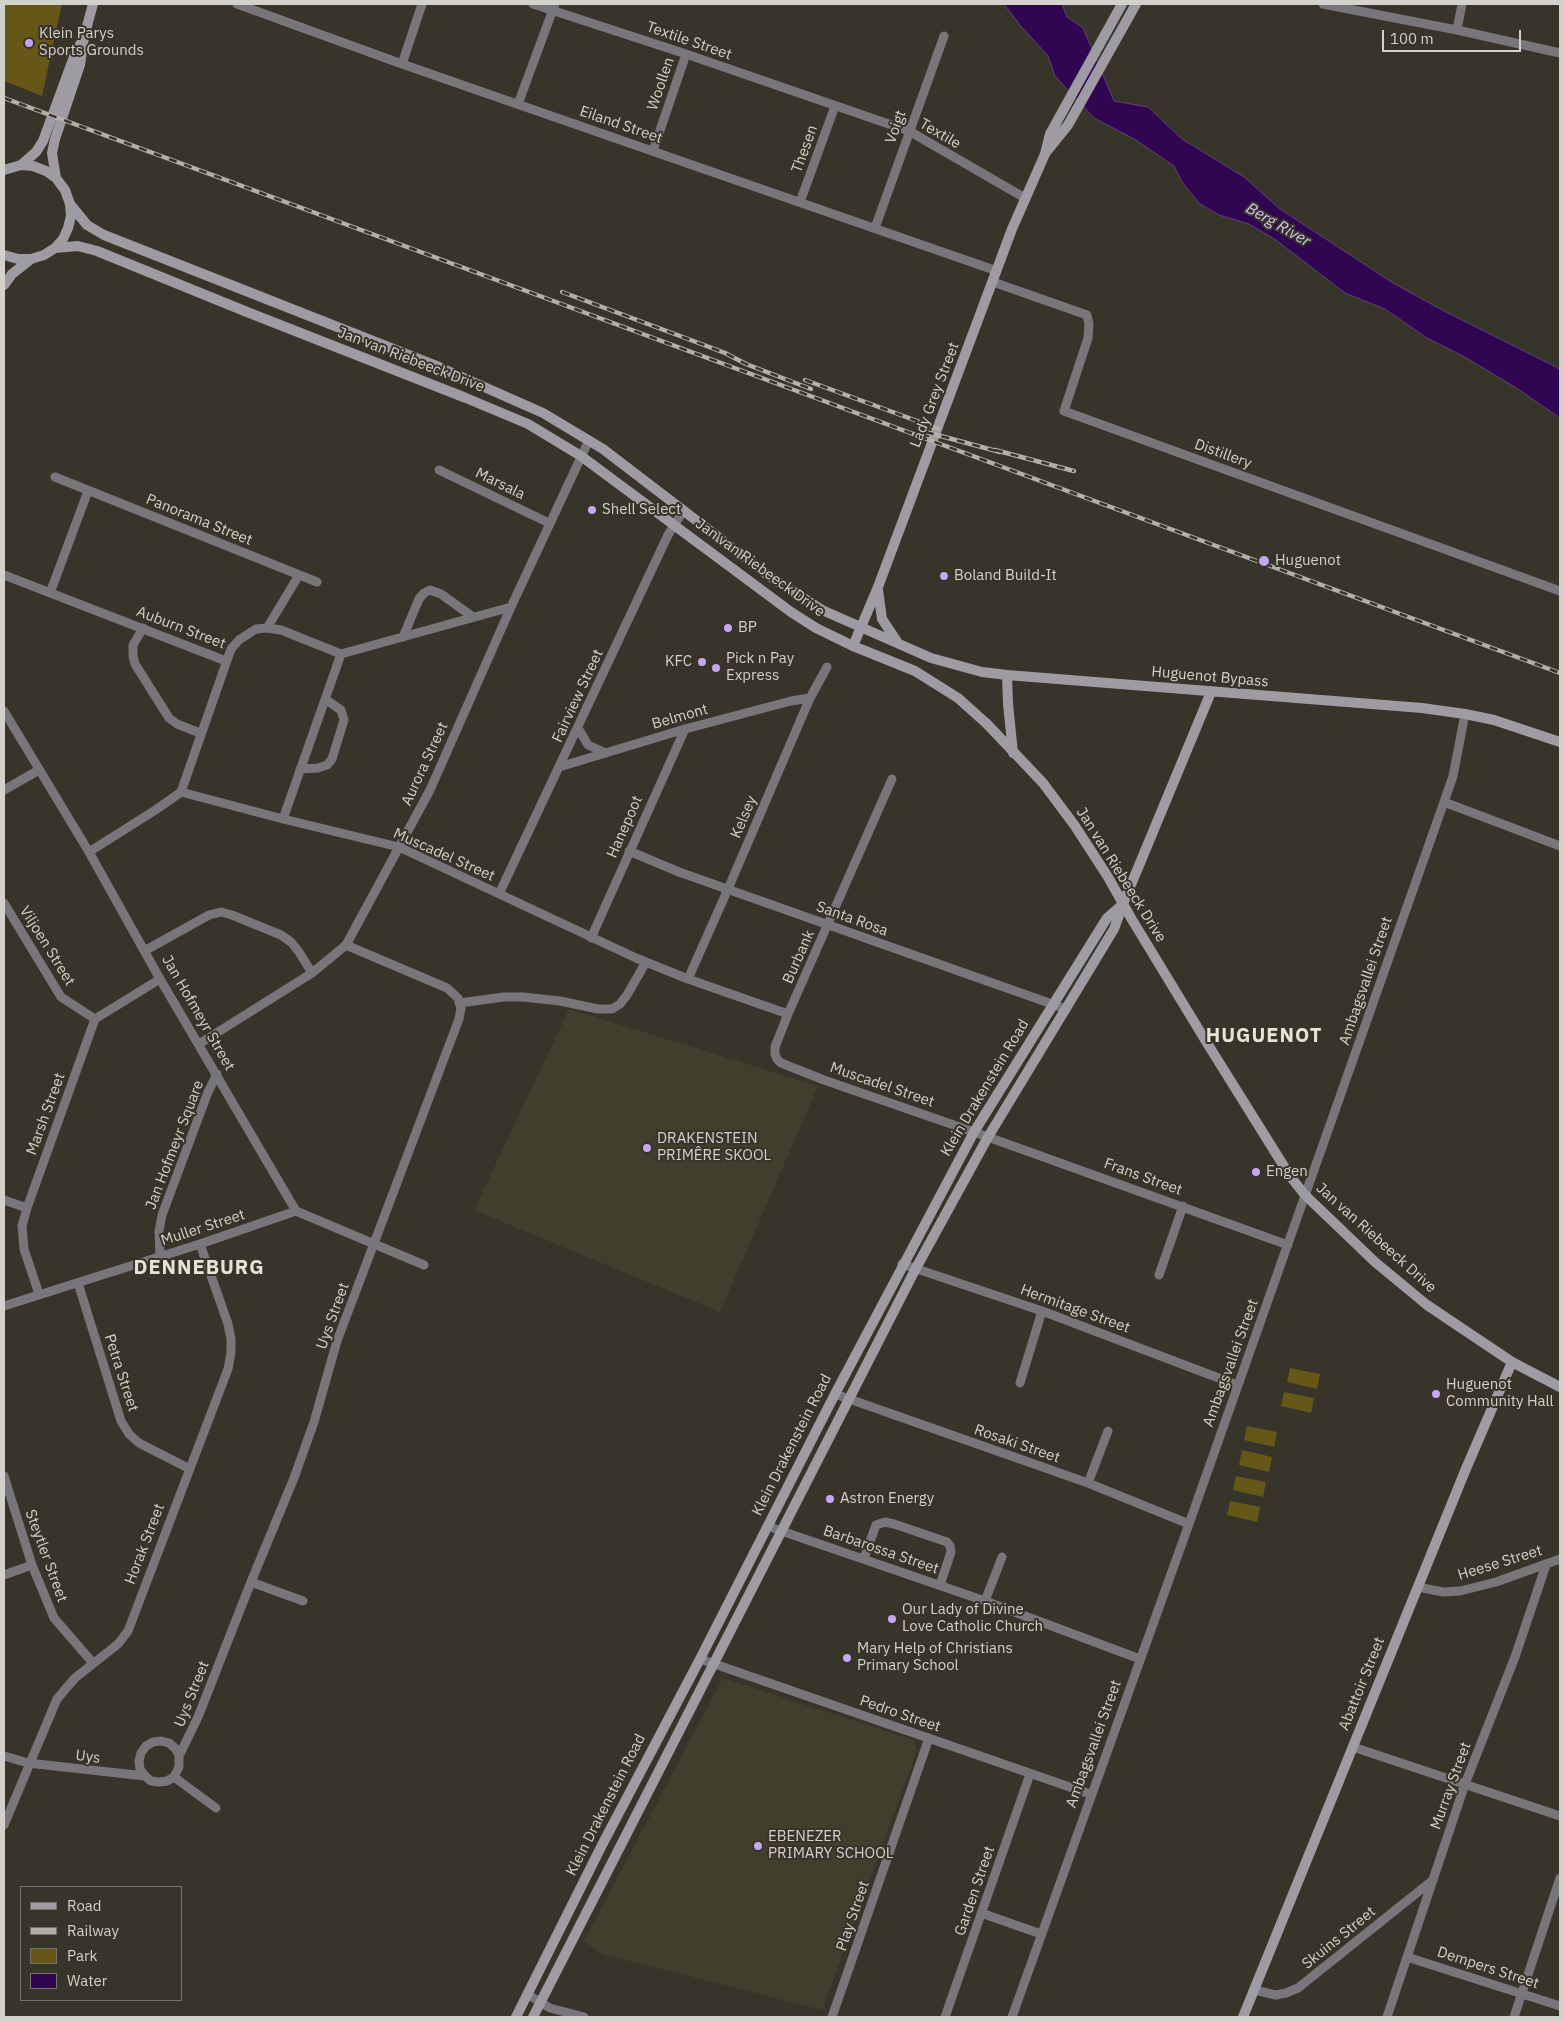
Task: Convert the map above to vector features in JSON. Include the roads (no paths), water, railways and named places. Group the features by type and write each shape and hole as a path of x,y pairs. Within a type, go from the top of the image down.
{"main road":[{"path":"21,165 36,152 53,129 80,65 84,37 93,4"},
{"name":"Lady Grey Street","path":"853,646 878,587 1025,198 1045,154 1050,134 1122,4"},
{"name":"Lady Grey Street","path":"1045,154 1068,125 1122,32 1136,4"},
{"path":"53,129 52,153 56,178"},
{"path":"4,170 21,165 34,166 56,178"},
{"name":"Jan van Riebeeck Drive","path":"56,178 65,190 70,204 87,225 104,235 439,367 530,407 589,440 769,576 822,610 862,628"},
{"path":"4,285 12,274 32,259 44,255 55,248 63,239 71,216 70,204"},
{"name":"Jan van Riebeeck Drive","path":"55,248 78,246 96,251 498,410 528,424 581,456 791,612 816,628 853,646 915,671 942,687 975,712 1043,783 1075,826 1290,1176 1306,1195 1375,1262 1427,1305 1512,1362 1560,1387"},
{"path":"4,255 18,259 32,259"},
{"path":"878,587 882,619 899,644"},
{"name":"Huguenot Bypass","path":"862,628 955,666 1007,675 1422,708 1494,720 1560,742"},
{"path":"1007,675 1013,753"},
{"name":"Klein Drakenstein Road","path":"533,2017 916,1268 988,1137 1114,929 1211,692"},
{"name":"Klein Drakenstein Road","path":"516,2017 602,1845 700,1659 902,1264 974,1132 1107,918 1123,904"},
{"name":"Abattoir Street","path":"1243,2017 1465,1471 1512,1362"}],"street":[{"name":"Eiland Street","path":"237,4 402,64 997,271"},
{"path":"402,64 422,4"},
{"name":"Textile Street","path":"533,4 554,7 835,106"},
{"path":"1323,4 1457,30 1560,54"},
{"path":"1457,30 1462,4"},
{"path":"518,104 554,7"},
{"name":"Voigt","path":"875,228 944,36"},
{"name":"Woollen","path":"653,151 686,54"},
{"name":"Textile","path":"835,106 909,132 1025,198"},
{"name":"Thesen","path":"800,202 835,106"},
{"name":"Distillery","path":"993,282 1087,316 1090,331 1064,410 1560,591"},
{"name":"Aurora Street","path":"200,1044 312,973 346,945 430,790 549,523 589,440"},
{"name":"Marsala","path":"439,470 549,523"},
{"name":"Panorama Street","path":"55,477 317,582"},
{"path":"50,593 88,491"},
{"name":"Fairview Street","path":"499,894 668,535 683,511"},
{"name":"Auburn Street","path":"4,575 226,661 230,648 238,640 256,629 267,628"},
{"path":"299,575 267,628 281,630 341,654 511,607"},
{"path":"403,637 419,599 430,590 441,594 473,617"},
{"path":"143,628 133,645 135,664 169,718 177,724 200,733"},
{"path":"283,819 341,654"},
{"path":"89,852 181,792 226,661"},
{"name":"Kelsey","path":"688,979 810,698 826,667"},
{"name":"Belmont","path":"559,767 685,729 810,698"},
{"path":"300,769 318,768 326,765 332,759 344,720 341,710 325,699"},
{"name":"Jan Hofmeyr Street","path":"4,711 89,852 146,950 160,979 200,1044 296,1211"},
{"name":"Ambagsvallei Street","path":"1012,2017 1090,1794 1189,1524 1306,1195 1444,802 1453,776 1465,714"},
{"path":"578,728 588,745 606,753"},
{"name":"Hanepoot","path":"591,938 685,729"},
{"path":"4,790 39,770"},
{"name":"Burbank","path":"781,1063 774,1054 775,1047 892,779"},
{"name":"Muscadel Street","path":"181,792 399,847 646,962 688,979 788,1014"},
{"path":"1444,802 1560,846"},
{"name":"Santa Rosa","path":"629,851 728,889 1066,1010"},
{"name":"Viljoen Street","path":"4,903 61,996 95,1019"},
{"path":"146,950 209,915 221,912 273,932 291,942 312,973"},
{"path":"346,945 446,988 458,998 459,1003 504,997 523,997 554,1000 598,1009 612,1009 620,1004 627,995 646,962"},
{"path":"95,1019 160,979"},
{"name":"Uys Street","path":"179,1756 198,1717 294,1478 314,1422 337,1341 459,1019 459,1003"},
{"name":"Marsh Street","path":"39,1294 24,1249 22,1226 95,1019"},
{"name":"Muscadel Street","path":"781,1063 988,1137"},
{"name":"Jan Hofmeyr Square","path":"160,1256 162,1215 208,1092 217,1074"},
{"name":"Frans Street","path":"988,1137 1288,1245"},
{"path":"4,1200 27,1208"},
{"path":"1159,1275 1183,1206"},
{"path":"296,1211 424,1265"},
{"name":"Muller Street","path":"4,1306 200,1244 296,1211"},
{"name":"Horak Street","path":"4,1825 28,1763 57,1699 75,1678 118,1644 128,1631 188,1468 228,1368 231,1339 228,1324 200,1244"},
{"name":"Hermitage Street","path":"902,1264 1042,1311 1237,1385"},
{"name":"Petra Street","path":"78,1283 122,1420 129,1434 139,1443 188,1468"},
{"path":"1020,1383 1042,1311"},
{"name":"Rosaki Street","path":"835,1394 1088,1483 1189,1524"},
{"path":"1088,1483 1108,1431"},
{"name":"Steytler Street","path":"4,1476 32,1565 54,1618 93,1662"},
{"path":"864,1558 876,1525 879,1522 903,1527 947,1542 951,1552 940,1585"},
{"name":"Barbarossa Street","path":"768,1526 985,1601 1140,1659"},
{"path":"985,1601 1002,1557"},
{"name":"Heese Street","path":"1418,1587 1443,1592 1460,1591 1496,1582 1560,1559"},
{"path":"4,1575 32,1565"},
{"name":"Murray Street","path":"1387,2017 1465,1784 1515,1657 1546,1565"},
{"path":"251,1582 303,1601"},
{"name":"Pedro Street","path":"700,1659 1090,1794"},
{"name":"Play Street","path":"832,2017 929,1738"},
{"path":"161,1741 169,1743 176,1749 179,1756 179,1767 174,1776 167,1781 159,1782 151,1781 145,1776 140,1769 139,1761 141,1753 146,1746 153,1742 161,1741"},
{"path":"1353,1747 1560,1816"},
{"name":"Uys","path":"4,1756 28,1763 145,1776"},
{"name":"Garden Street","path":"945,2017 1030,1774"},
{"path":"174,1776 216,1808"},
{"path":"1514,2017 1560,1878"},
{"name":"Skuins Street","path":"1254,1990 1276,1995 1298,1988 1433,1880"},
{"path":"982,1913 1041,1934"},
{"name":"Dempers Street","path":"1407,1957 1560,2006"},
{"path":"527,1994 550,2008 584,2017"}],"water":[{"name":"Berg River","path":"1004,4 1062,4 1067,17 1083,28 1114,101 1148,107 1182,139 1244,177 1280,209 1393,283 1444,311 1556,367 1560,370 1560,418 1515,387 1463,356 1427,338 1385,309 1345,293 1276,240 1249,224 1219,215 1200,204 1182,182 1174,166 1136,140 1094,118 1055,76 1048,56"}],"railway":[{"path":"4,98 1560,673"},
{"path":"562,292 725,353 746,364 811,389"},
{"path":"805,380 939,429"},
{"path":"926,432 1000,452"},
{"path":"995,450 1074,471"}],"place":[{"name":"Klein Parys Sports Grounds","path":"29,43"},
{"name":"Shell Select","path":"592,510"},
{"name":"Huguenot","path":"1264,561"},
{"name":"Boland Build-It","path":"944,576"},
{"name":"BP","path":"728,628"},
{"name":"KFC","path":"702,662"},
{"name":"Pick n Pay Express","path":"716,668"},
{"name":"DRAKENSTEIN PRIMÊRE SKOOL","path":"647,1148"},
{"name":"Engen","path":"1256,1172"},
{"name":"Huguenot Community Hall","path":"1436,1394"},
{"name":"Astron Energy","path":"830,1499"},
{"name":"Our Lady of Divine Love Catholic Church","path":"892,1619"},
{"name":"Mary Help of Christians Primary School","path":"847,1658"},
{"name":"EBENEZER PRIMARY SCHOOL","path":"758,1846"}],"district":[{"name":"HUGUENOT","path":"1264,1036"},
{"name":"DENNEBURG","path":"199,1268"}]}
